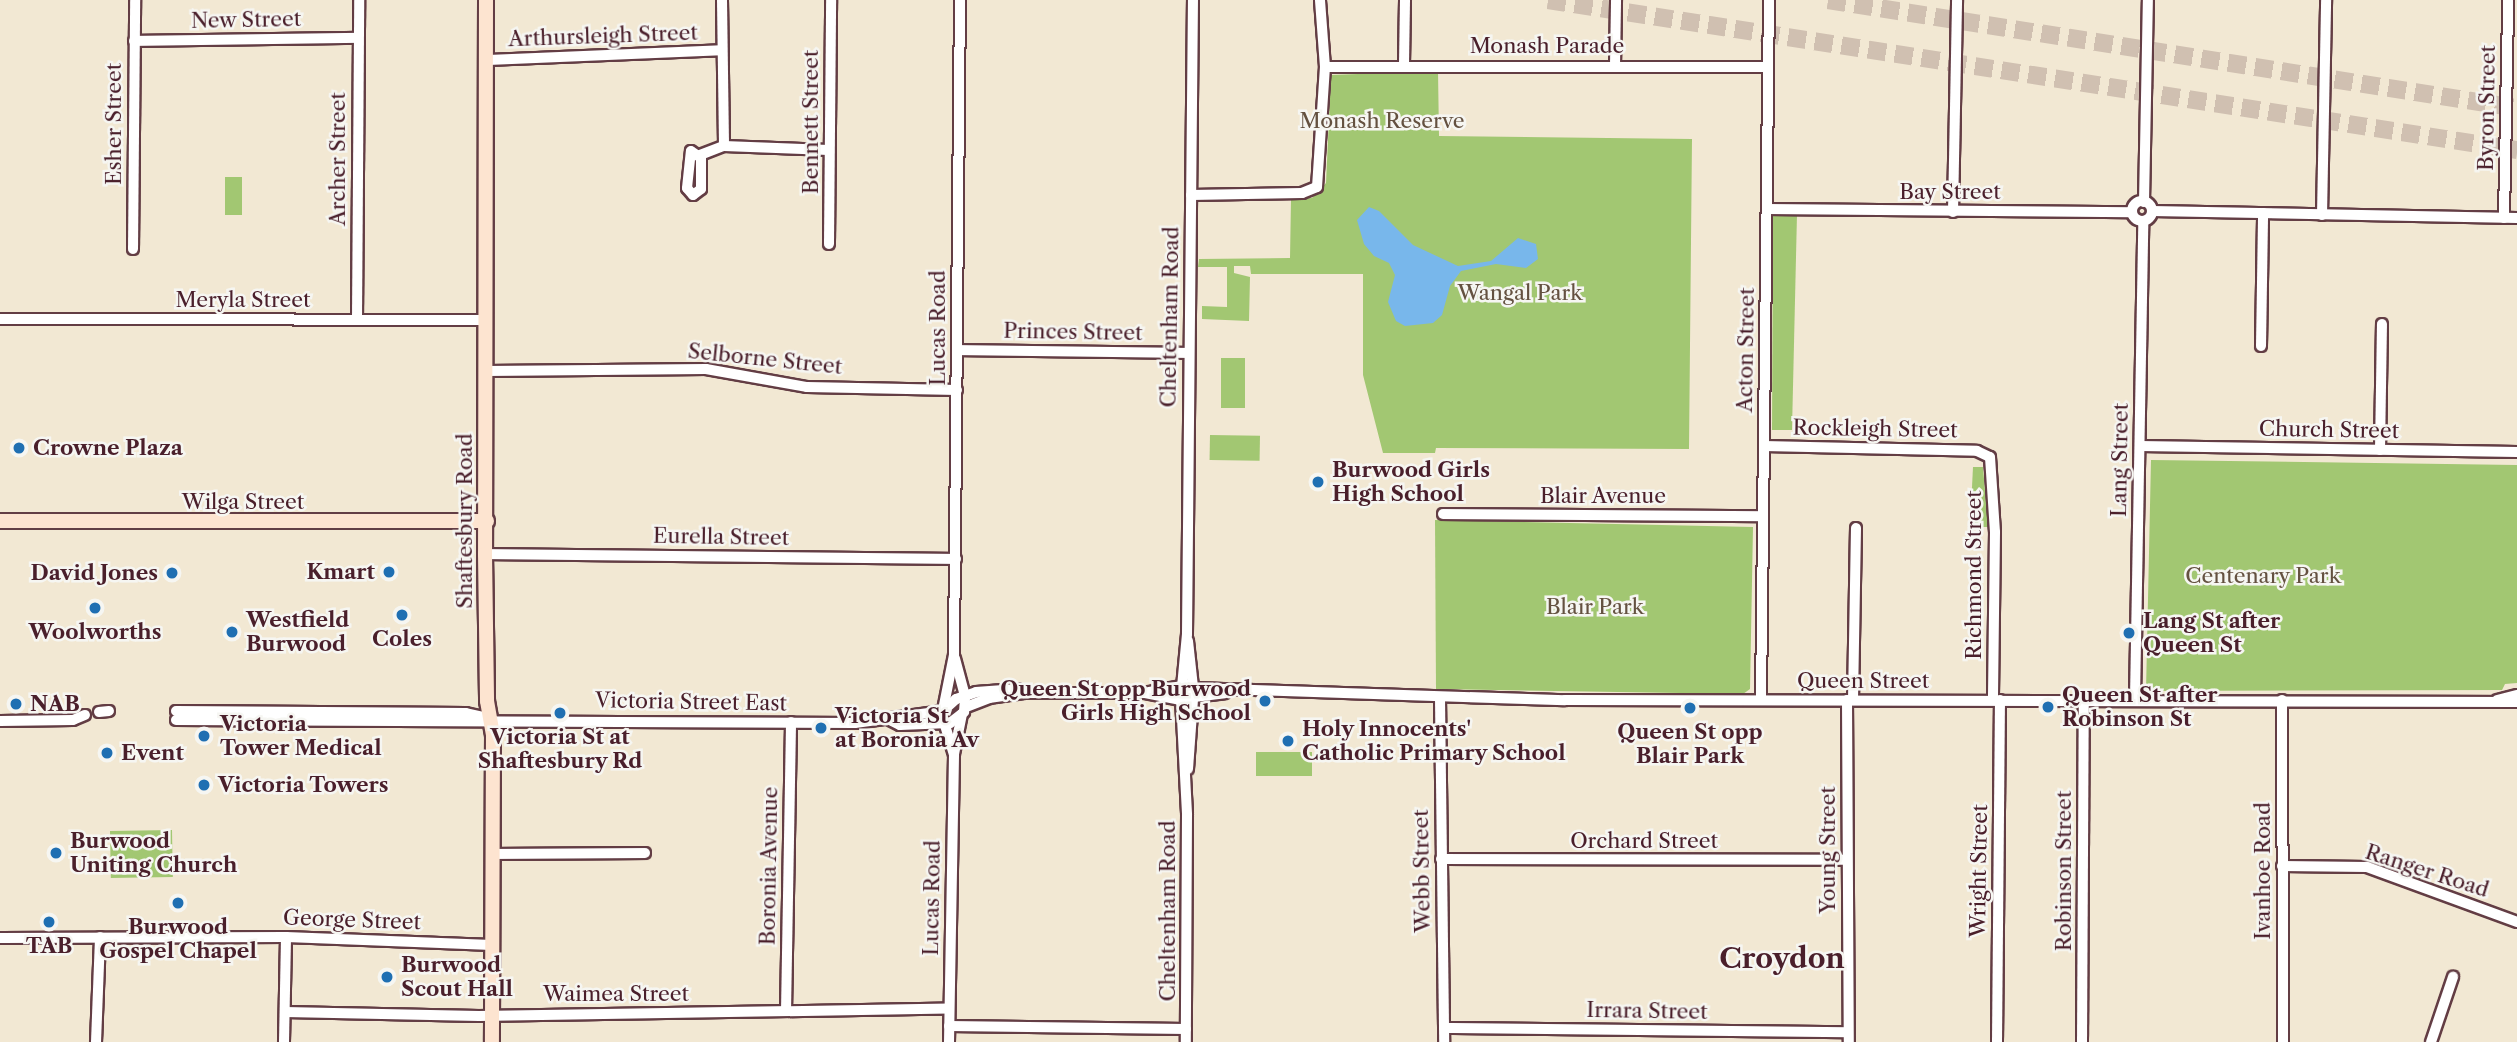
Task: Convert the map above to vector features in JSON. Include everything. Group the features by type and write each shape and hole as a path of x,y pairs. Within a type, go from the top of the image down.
{"main road":[{"name":"Shaftesbury Road","path":"486,0 485,554 493,854 492,1042"},
{"name":"Wilga Street","path":"0,521 487,521"}],"street":[{"name":"Esher Street","path":"133,249 135,0"},
{"name":"Archer Street","path":"356,319 359,0"},
{"path":"722,0 724,146"},
{"name":"Bennett Street","path":"830,244 831,0"},
{"name":"Lucas Road","path":"954,754 943,710 954,655 960,0"},
{"name":"Cheltenham Road","path":"1186,1042 1188,353 1193,0"},
{"path":"1191,195 1314,190 1320,176 1325,67 1320,0"},
{"path":"1404,64 1405,0"},
{"path":"1615,66 1616,0"},
{"name":"Acton Street","path":"1761,700 1769,0"},
{"path":"1953,212 1957,0"},
{"path":"2148,0 2144,202 2152,211 2517,218"},
{"path":"2322,215 2326,0"},
{"name":"Byron Street","path":"2504,218 2508,0"},
{"name":"New Street","path":"134,41 358,38"},
{"name":"Arthursleigh Street","path":"486,60 722,50"},
{"name":"Monash Parade","path":"1325,67 1404,64 1768,67"},
{"path":"700,155 724,146 829,150"},
{"path":"2144,202 2132,212 2143,221 2152,211"},
{"name":"Bay Street","path":"1766,209 2132,212"},
{"path":"2261,346 2263,213"},
{"name":"Lang Street","path":"2135,699 2143,221"},
{"name":"Meryla Street","path":"0,318 486,320"},
{"path":"2380,450 2382,324"},
{"name":"Princes Street","path":"957,350 1188,353"},
{"name":"Selborne Street","path":"486,371 706,369 807,387 957,390"},
{"name":"Rockleigh Street","path":"1764,446 1985,453"},
{"name":"Church Street","path":"2140,446 2517,452"},
{"name":"Richmond Street","path":"1985,453 1993,463 1996,700"},
{"name":"Blair Avenue","path":"1443,514 1763,516"},
{"name":"Young Street","path":"1849,1037 1847,860 1856,528"},
{"name":"Eurella Street","path":"485,554 956,559"},
{"name":"Lucas Road","path":"949,1042 954,754 964,704 954,655"},
{"name":"Queen Street","path":"964,704 1026,693 1230,692 1440,699 2497,699 2517,702"},
{"name":"Queen Street","path":"2497,699 2517,695"},
{"name":"Webb Street","path":"1440,699 1444,1042"},
{"name":"Wright Street","path":"1996,700 1997,1042"},
{"name":"Robinson Street","path":"2082,1042 2084,700"},
{"name":"Ivanhoe Road","path":"2282,700 2283,1042"},
{"path":"943,710 964,704"},
{"name":"Victoria Street East","path":"890,720 900,725 951,723 964,704"},
{"name":"Victoria Street East","path":"176,716 791,722 890,720 943,710"},
{"path":"0,721 73,720 85,715"},
{"name":"Boronia Avenue","path":"786,1011 791,722"},
{"path":"493,854 645,853"},
{"name":"Orchard Street","path":"1441,859 1847,860"},
{"name":"Ranger Road","path":"2282,866 2367,867 2517,922"},
{"path":"96,1042 100,937"},
{"path":"284,1042 286,937"},
{"name":"George Street","path":"0,938 286,937 492,945"},
{"path":"2431,1042 2453,977"},
{"name":"Waimea Street","path":"285,1012 492,1015 949,1009"},
{"path":"949,1026 1186,1029"},
{"name":"Irrara Street","path":"1444,1028 1849,1037"}],"green space":[{"name":"Wangal Park","path":"1438,71 1439,136 1692,139 1689,449 1436,448 1435,453 1383,453 1363,375 1363,274 1251,274 1250,266 1234,266 1234,273 1250,277 1249,321 1202,319 1202,306 1227,307 1227,267 1198,267 1199,259 1290,258 1291,199 1312,198 1326,183 1331,75"},
{"path":"225,177 242,177 242,215 225,215"},
{"path":"1773,213 1797,214 1792,430 1772,430"},
{"path":"1221,358 1245,358 1245,408 1221,408"},
{"path":"1210,435 1260,436 1260,461 1210,460"},
{"name":"Centenary Park","path":"2151,460 2517,465 2517,683 2505,684 2502,690 2146,691"},
{"path":"1973,467 1983,467 1988,527 1970,527"},
{"name":"Blair Park","path":"1435,520 1753,527 1750,689 1743,694 1436,689"},
{"path":"1256,752 1312,752 1312,776 1256,776"},
{"path":"172,830 173,877 111,878 110,831"}],"water":[{"path":"1369,207 1379,211 1413,245 1458,266 1491,261 1518,238 1536,244 1538,259 1526,268 1496,264 1461,271 1450,286 1442,315 1433,323 1405,326 1396,321 1388,302 1395,275 1389,263 1374,256 1364,244 1357,220"}],"tunnel":[{"path":"1548,0 2517,150"},
{"path":"1828,0 2517,108"}],"place":[{"name":"Crowne Plaza","path":"19,448"},
{"name":"Burwood Girls High School","path":"1318,482"},
{"name":"Kmart","path":"389,572"},
{"name":"David Jones","path":"172,573"},
{"name":"Woolworths","path":"95,608"},
{"name":"Coles","path":"402,615"},
{"name":"Westfield Burwood","path":"232,632"},
{"name":"Lang St after Queen St","path":"2129,633"},
{"name":"Queen St opp Burwood Girls High School","path":"1265,701"},
{"name":"NAB","path":"16,704"},
{"name":"Queen St after Robinson St","path":"2048,707"},
{"name":"Queen St opp Blair Park","path":"1690,708"},
{"name":"Victoria St at Shaftesbury Rd","path":"560,713"},
{"name":"Victoria St at Boronia Av","path":"821,728"},
{"name":"Victoria Tower Medical","path":"204,736"},
{"name":"Holy Innocents' Catholic Primary School","path":"1288,741"},
{"name":"Event","path":"107,753"},
{"name":"Victoria Towers","path":"204,785"},
{"name":"Burwood Uniting Church","path":"56,853"},
{"name":"Burwood Gospel Chapel","path":"178,903"},
{"name":"TAB","path":"49,922"},
{"name":"Burwood Scout Hall","path":"387,977"}],"district":[{"name":"Croydon","path":"1782,958"}],"park label":[{"name":"Monash Reserve","path":"1382,121"}]}
